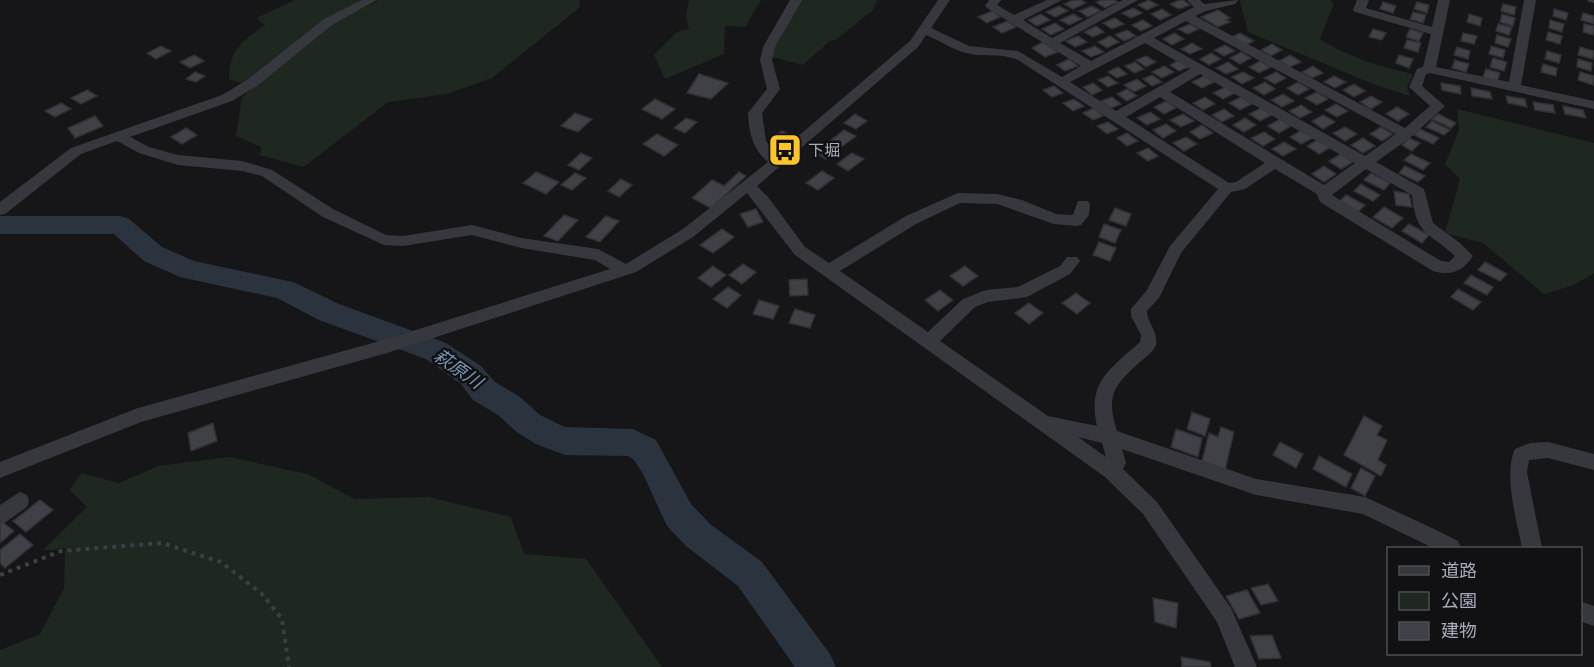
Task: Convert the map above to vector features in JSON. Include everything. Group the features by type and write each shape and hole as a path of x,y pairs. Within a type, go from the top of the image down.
{"street":[{"path":"0,210 76,151 227,98 252,83 328,22 371,0"},
{"path":"777,162 767,157 760,147 755,113 774,89 766,60 769,47 796,0"},
{"path":"0,470 138,415 387,346 625,270 680,239 777,162 914,44 944,0"},
{"path":"995,0 991,6 1090,67"},
{"path":"1014,20 1056,0"},
{"path":"1051,43 1132,0"},
{"path":"1063,81 1186,16 1197,4 1231,3 1232,0"},
{"path":"1363,0 1359,10 1436,32"},
{"path":"1429,69 1444,0"},
{"path":"1514,89 1530,0"},
{"path":"1186,16 1406,134"},
{"path":"925,30 964,49 977,51 996,49 1012,52 1063,81 1227,188"},
{"path":"1145,38 1419,193 1420,216 1427,228 1465,256 1452,268 1438,267 1325,198 1324,192 1161,92"},
{"path":"1118,116 1201,68"},
{"path":"1324,192 1406,134 1438,106 1415,87 1421,72 1429,69 1594,105"},
{"path":"118,136 144,150 177,160 242,166 267,173 328,213 384,240 403,241 451,231 472,230 521,243 598,255 625,270"},
{"path":"1112,471 1117,464 1102,404 1104,393 1110,382 1148,345 1149,335 1139,316 1139,309 1153,294 1175,250 1227,188 1240,186 1275,163"},
{"path":"748,186 757,193 789,240 828,271 1112,471 1150,508 1224,615 1246,667"},
{"path":"828,271 911,220 958,198 997,199 1017,204 1054,219 1076,221 1082,215 1083,204"},
{"path":"928,342 969,303 986,296 1021,294 1065,270 1072,261"},
{"path":"1041,421 1111,437 1256,487 1365,506 1448,547"},
{"path":"1532,547 1518,472 1521,455 1534,448 1594,462"},
{"path":"0,517 20,501"}],"path":[{"path":"0,575 61,551 162,543 221,562 262,594 282,619 289,667"}],"green space":[{"path":"295,0 364,0 244,84 229,79 232,60 239,47 265,25 256,18"},
{"path":"379,0 580,0 579,8 492,78 447,94 388,102 304,167 260,155 261,147 236,136 242,97 330,25"},
{"path":"689,0 761,0 745,27 725,26 724,54 665,79 654,55 677,32 689,29 686,17"},
{"path":"799,0 877,0 873,10 837,39 830,41 803,65 772,57 775,45"},
{"path":"1240,0 1329,0 1334,3 1320,39 1365,61 1413,74 1407,87 1410,96 1373,84 1248,32"},
{"path":"1457,109 1594,143 1594,273 1574,285 1544,294 1483,243 1445,233 1460,179 1445,164 1459,130"},
{"path":"229,457 308,474 354,499 429,497 511,517 524,554 586,559 662,667 0,667 0,650 40,634 64,588 65,548 42,551 87,507 70,490 81,473 119,483 158,466"}],"building":[{"path":"1073,0 1086,3 1073,9 1064,4"},
{"path":"1101,0 1118,2 1105,8 1096,2"},
{"path":"1149,0 1158,5 1147,10 1138,5"},
{"path":"1180,0 1190,5 1179,9 1170,4"},
{"path":"1383,2 1396,6 1393,13 1380,9"},
{"path":"1417,2 1429,5 1427,13 1414,9"},
{"path":"1503,4 1516,7 1514,15 1501,11"},
{"path":"1059,6 1068,11 1055,17 1046,12"},
{"path":"1092,6 1101,11 1088,17 1079,11"},
{"path":"1133,8 1142,13 1131,18 1122,13"},
{"path":"1162,9 1171,15 1160,20 1151,14"},
{"path":"1554,9 1568,13 1566,20 1553,16"},
{"path":"1218,10 1230,18 1226,20 1230,22 1218,27 1201,17"},
{"path":"992,11 1000,17 987,23 978,17"},
{"path":"1413,12 1426,15 1423,23 1410,19"},
{"path":"1583,13 1594,16 1594,24 1581,20"},
{"path":"1041,14 1050,20 1037,26 1028,20"},
{"path":"1073,14 1082,19 1069,25 1060,20"},
{"path":"1469,14 1482,18 1480,26 1467,22"},
{"path":"1502,14 1515,18 1513,26 1500,22"},
{"path":"1115,18 1124,24 1112,29 1103,23"},
{"path":"1143,20 1152,26 1141,31 1132,25"},
{"path":"1550,20 1564,24 1562,32 1549,28"},
{"path":"1007,21 1016,27 1002,33 993,27"},
{"path":"1055,23 1064,29 1051,35 1042,29"},
{"path":"1190,24 1199,29 1188,34 1178,29"},
{"path":"1498,24 1512,27 1509,35 1496,31"},
{"path":"1584,24 1594,26 1594,35 1583,32"},
{"path":"1096,26 1104,32 1093,37 1084,32"},
{"path":"1373,29 1386,33 1382,40 1369,37"},
{"path":"1410,29 1423,33 1419,41 1406,37"},
{"path":"1127,30 1136,36 1124,41 1115,35"},
{"path":"1548,32 1562,36 1560,44 1546,40"},
{"path":"1174,33 1184,39 1172,45 1163,39"},
{"path":"1240,33 1254,41 1246,45 1232,37"},
{"path":"1463,33 1477,36 1474,44 1461,41"},
{"path":"1497,35 1511,39 1508,47 1495,43"},
{"path":"1078,36 1087,42 1075,47 1066,41"},
{"path":"1110,36 1119,42 1107,48 1098,42"},
{"path":"1407,40 1421,43 1418,52 1404,48"},
{"path":"1043,42 1058,52 1045,57 1032,48"},
{"path":"1192,43 1202,49 1190,54 1181,49"},
{"path":"1272,44 1282,50 1271,56 1261,50"},
{"path":"1225,45 1235,51 1224,56 1214,50"},
{"path":"161,46 171,51 156,59 147,53"},
{"path":"1095,46 1104,52 1091,57 1082,51"},
{"path":"1491,46 1505,50 1503,58 1489,54"},
{"path":"1457,47 1470,51 1468,59 1454,55"},
{"path":"1580,47 1594,51 1593,59 1578,55"},
{"path":"1547,51 1561,55 1559,63 1545,59"},
{"path":"1241,52 1251,58 1240,64 1230,58"},
{"path":"1211,53 1221,59 1209,65 1200,59"},
{"path":"194,55 204,61 190,68 180,62"},
{"path":"1290,55 1301,62 1290,67 1279,61"},
{"path":"1399,55 1413,59 1409,68 1396,63"},
{"path":"1146,56 1156,62 1146,67 1136,60"},
{"path":"1493,58 1507,62 1504,71 1490,67"},
{"path":"1069,59 1078,66 1065,71 1057,65"},
{"path":"1181,59 1191,66 1179,71 1170,65"},
{"path":"1578,59 1592,63 1591,71 1577,67"},
{"path":"1455,60 1469,64 1466,72 1452,68"},
{"path":"1260,61 1271,67 1259,73 1249,67"},
{"path":"1135,62 1144,69 1134,73 1125,66"},
{"path":"1228,62 1238,69 1226,74 1216,68"},
{"path":"1543,64 1557,68 1556,76 1541,72"},
{"path":"1164,66 1174,72 1162,78 1152,72"},
{"path":"1313,66 1323,73 1312,78 1302,72"},
{"path":"1118,67 1127,74 1117,78 1108,72"},
{"path":"1486,69 1500,73 1497,82 1483,77"},
{"path":"195,72 205,76 196,82 186,79"},
{"path":"1243,72 1254,78 1242,84 1232,77"},
{"path":"1276,72 1286,78 1275,84 1264,78"},
{"path":"1580,72 1594,76 1593,85 1578,80"},
{"path":"699,74 728,83 711,99 687,93"},
{"path":"1152,75 1162,82 1152,86 1143,79"},
{"path":"1108,76 1118,83 1108,87 1098,80"},
{"path":"1204,76 1214,82 1202,88 1192,82"},
{"path":"1334,76 1346,82 1335,88 1324,82"},
{"path":"1137,79 1146,86 1134,92 1124,85"},
{"path":"1265,82 1275,89 1264,95 1253,88"},
{"path":"1298,82 1309,89 1298,95 1287,88"},
{"path":"1093,83 1102,90 1092,95 1083,87"},
{"path":"1441,83 1460,86 1461,94 1442,90"},
{"path":"1354,84 1365,91 1354,97 1343,90"},
{"path":"1054,86 1063,93 1052,97 1043,90"},
{"path":"1225,87 1235,93 1223,99 1213,93"},
{"path":"1471,88 1490,92 1492,99 1472,96"},
{"path":"1127,89 1137,96 1127,101 1117,94"},
{"path":"87,90 97,96 81,104 71,98"},
{"path":"1317,92 1328,99 1317,105 1305,98"},
{"path":"1283,94 1294,101 1282,107 1271,100"},
{"path":"1371,96 1382,102 1371,109 1360,102"},
{"path":"1506,96 1525,99 1527,107 1508,103"},
{"path":"1112,97 1121,104 1111,108 1101,101"},
{"path":"1205,97 1215,104 1203,110 1193,103"},
{"path":"1241,97 1252,104 1240,110 1229,103"},
{"path":"655,99 675,109 662,119 642,109"},
{"path":"1074,99 1084,106 1073,111 1063,103"},
{"path":"1166,101 1176,108 1164,114 1154,107"},
{"path":"1533,102 1553,105 1555,113 1535,110"},
{"path":"61,103 71,109 55,117 45,111"},
{"path":"1336,104 1348,111 1337,117 1325,110"},
{"path":"1301,105 1312,112 1300,118 1289,111"},
{"path":"1563,106 1583,110 1586,118 1565,114"},
{"path":"1397,107 1409,114 1398,121 1386,114"},
{"path":"1094,108 1103,116 1093,120 1083,113"},
{"path":"1261,108 1272,115 1260,121 1249,114"},
{"path":"1224,109 1234,116 1222,122 1212,115"},
{"path":"1150,112 1160,119 1147,125 1137,118"},
{"path":"575,113 592,119 578,132 561,126"},
{"path":"855,114 867,121 856,129 844,123"},
{"path":"1183,114 1194,121 1181,127 1170,120"},
{"path":"1438,114 1456,123 1451,128 1432,119"},
{"path":"1323,115 1335,122 1323,129 1312,121"},
{"path":"95,116 103,126 75,138 68,128"},
{"path":"686,118 697,122 685,133 674,128"},
{"path":"1245,118 1256,125 1244,132 1233,125"},
{"path":"1280,119 1291,126 1279,133 1268,126"},
{"path":"1432,121 1450,130 1444,135 1426,127"},
{"path":"1108,122 1118,129 1107,134 1097,126"},
{"path":"1166,124 1176,131 1163,138 1153,130"},
{"path":"1202,125 1213,133 1200,139 1190,132"},
{"path":"1345,127 1357,134 1345,141 1333,133"},
{"path":"1381,127 1393,134 1382,141 1370,134"},
{"path":"186,128 197,135 182,144 171,137"},
{"path":"1420,129 1439,138 1433,144 1414,135"},
{"path":"844,130 856,136 841,147 830,141"},
{"path":"1302,130 1313,138 1301,144 1290,137"},
{"path":"782,131 794,137 782,146 770,140"},
{"path":"1264,132 1275,139 1263,146 1251,138"},
{"path":"1127,133 1138,141 1127,146 1117,138"},
{"path":"657,134 678,145 664,156 643,144"},
{"path":"1186,137 1197,144 1184,151 1173,143"},
{"path":"1363,138 1375,146 1363,153 1351,145"},
{"path":"1409,138 1420,143 1412,151 1402,145"},
{"path":"1319,139 1331,147 1319,154 1307,146"},
{"path":"1284,142 1296,149 1283,156 1272,149"},
{"path":"826,143 838,150 826,159 814,152"},
{"path":"1148,148 1158,156 1148,161 1137,153"},
{"path":"581,153 592,158 579,170 568,165"},
{"path":"852,153 864,159 848,171 837,164"},
{"path":"1341,154 1353,162 1341,169 1329,161"},
{"path":"1411,154 1430,163 1423,170 1404,160"},
{"path":"1324,166 1336,174 1324,182 1312,174"},
{"path":"1405,166 1425,176 1418,182 1399,173"},
{"path":"822,171 834,178 818,190 806,183"},
{"path":"536,172 559,182 546,194 523,183"},
{"path":"739,172 746,176 711,208 692,198 712,180 724,186"},
{"path":"575,173 586,178 572,190 561,185"},
{"path":"1371,173 1390,183 1384,190 1364,180"},
{"path":"621,179 632,185 619,197 608,191"},
{"path":"1361,184 1380,195 1373,201 1354,191"},
{"path":"1394,191 1409,194 1412,207 1396,205"},
{"path":"1346,195 1365,205 1358,212 1339,202"},
{"path":"1384,207 1403,218 1392,228 1373,217"},
{"path":"1115,208 1131,214 1126,226 1109,220"},
{"path":"756,209 763,222 748,227 740,214"},
{"path":"564,215 578,220 558,241 544,236"},
{"path":"606,216 619,221 600,242 586,237"},
{"path":"1104,224 1121,230 1115,243 1099,237"},
{"path":"1409,224 1429,235 1422,243 1402,231"},
{"path":"722,229 734,237 713,253 700,245"},
{"path":"1099,242 1116,248 1110,261 1093,255"},
{"path":"1485,262 1507,274 1500,281 1478,270"},
{"path":"743,264 756,272 742,284 729,275"},
{"path":"713,266 726,275 711,287 698,278"},
{"path":"965,266 978,276 963,286 950,276"},
{"path":"1471,275 1493,287 1487,295 1464,283"},
{"path":"807,279 808,295 790,296 789,280"},
{"path":"728,287 741,295 727,308 713,299"},
{"path":"1458,289 1481,302 1473,310 1451,297"},
{"path":"940,290 953,300 938,311 925,300"},
{"path":"1076,293 1090,303 1077,314 1062,303"},
{"path":"759,300 779,306 773,319 753,314"},
{"path":"1029,303 1043,313 1029,324 1015,313"},
{"path":"795,309 815,315 810,328 789,323"},
{"path":"1192,412 1210,419 1205,436 1187,429"},
{"path":"1364,416 1382,426 1377,435 1387,440 1378,460 1386,465 1381,476 1344,455"},
{"path":"213,423 217,441 191,451 188,433"},
{"path":"1221,427 1234,432 1225,470 1202,461 1209,433 1218,437"},
{"path":"1176,429 1202,438 1198,457 1171,447"},
{"path":"1280,442 1303,454 1296,468 1273,455"},
{"path":"1319,456 1352,474 1346,487 1313,469"},
{"path":"1361,468 1375,476 1365,496 1351,488"},
{"path":"40,500 53,510 26,532 13,521"},
{"path":"0,522 14,531 0,543"},
{"path":"20,534 33,545 5,568 0,563 0,550"},
{"path":"1268,584 1278,601 1261,605 1251,588"},
{"path":"1247,590 1260,613 1239,619 1226,596"},
{"path":"1153,598 1178,603 1176,628 1155,622"},
{"path":"1272,635 1281,658 1259,659 1250,636"},
{"path":"1181,657 1210,662 1211,667 1182,667"}],"waterway":[{"name":"萩原川","path":"0,225 120,225 153,254 189,270 283,289 329,312 436,351 471,375 484,391 509,406 529,424 547,435 565,441 633,443 645,450 654,464 679,515 698,535 750,574 817,667"}],"place":[{"name":"下堀","path":"785,150"}]}
